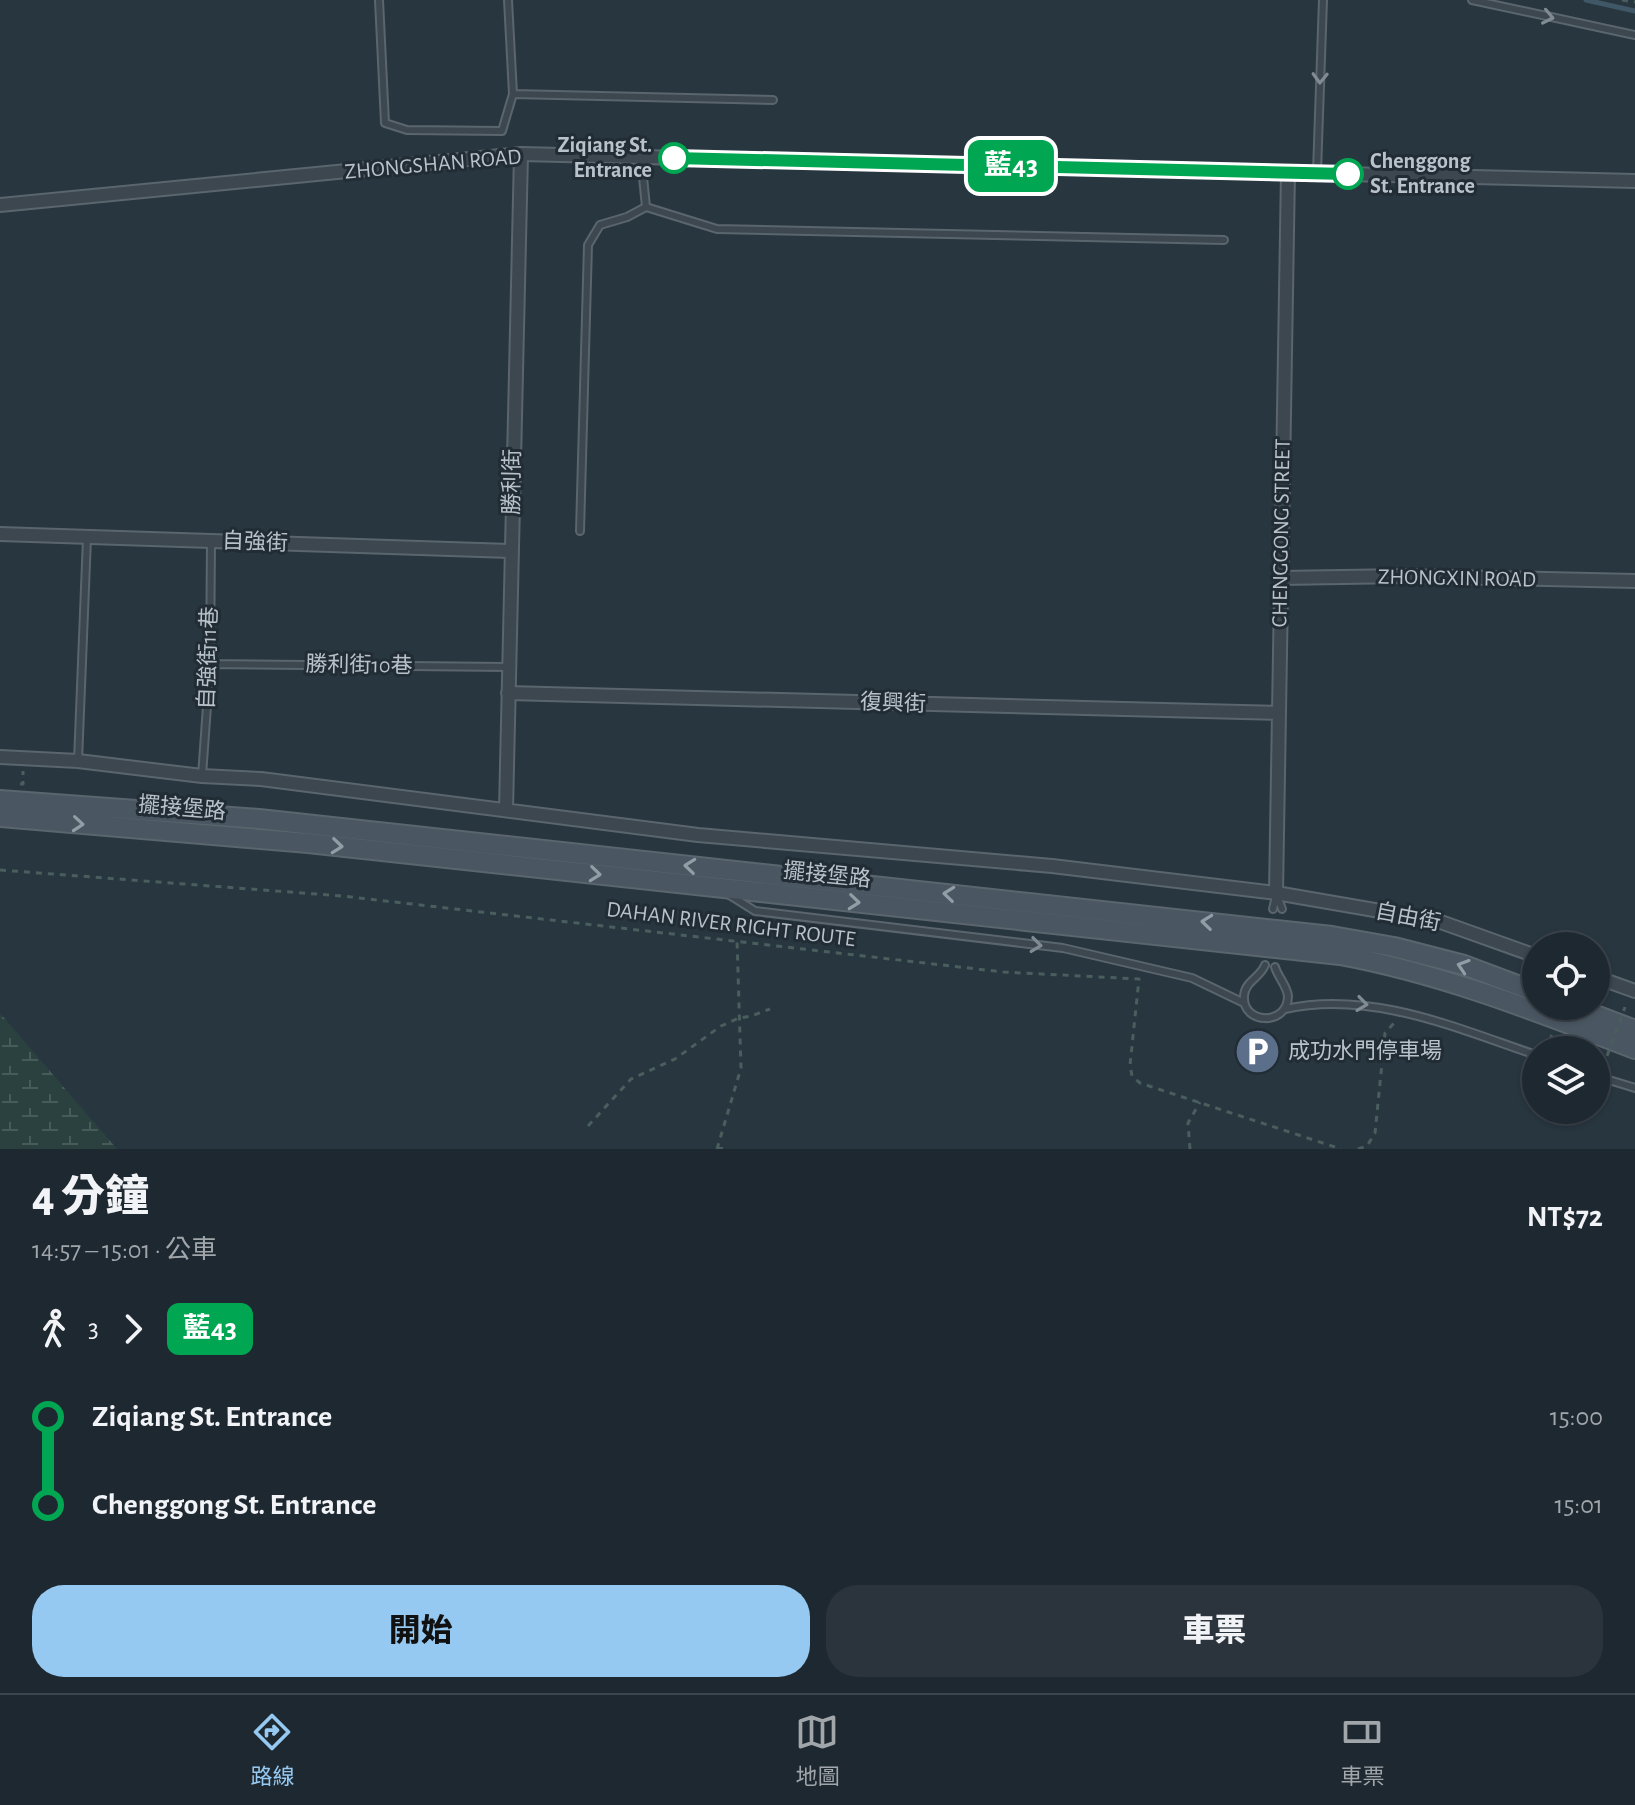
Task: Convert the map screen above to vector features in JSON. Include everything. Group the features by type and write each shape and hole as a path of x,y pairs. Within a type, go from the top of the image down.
{"street":[{"name":"ZHONGSHAN ROAD","path":"0,205 521,154 1635,181"},
{"name":"勝利街","path":"506,810 521,154"},
{"name":"CHENGGONG STREET","path":"1276,893 1288,172"},
{"name":"自強街","path":"0,534 511,551"},
{"name":"ZHONGXIN ROAD","path":"1280,578 1404,576 1635,581"},
{"name":"復興街","path":"508,693 1278,713"},
{"name":"自由街","path":"0,757 78,761 202,776 261,779 698,835 1052,866 1276,893 1438,921 1522,951"},
{"name":"擺接堡路","path":"0,800 259,819 1332,936 1394,947 1464,965 1522,987"},
{"name":"擺接堡路","path":"0,817 308,843 1340,955 1399,966 1480,990 1635,1049"},
{"path":"1610,982 1635,991"},
{"path":"1609,1020 1635,1030"}],"lane":[{"path":"379,0 385,123 407,130 502,131 513,94 508,0"},
{"path":"1317,173 1323,0"},
{"path":"1472,0 1635,35"},
{"path":"513,94 773,100"},
{"path":"641,157 646,207"},
{"path":"580,531 588,245 600,225 646,207 717,229 1224,240"},
{"path":"78,761 87,538"},
{"name":"自強街11巷","path":"202,776 210,664 211,541"},
{"name":"勝利街10巷","path":"210,664 509,667"},
{"path":"714,887 755,911 1063,948 1192,978 1244,1003 1251,1014 1263,1019 1275,1017 1285,1009 1344,1002 1379,1007 1457,1028 1522,1050"},
{"name":"CHENGGONG STREET","path":"1276,893 1282,909"},
{"name":"CHENGGONG STREET","path":"1273,909 1276,893"},
{"path":"1244,1003 1244,992 1249,982 1262,973 1265,965"},
{"path":"1275,967 1286,988 1288,999 1285,1009"},
{"path":"1610,1080 1635,1088"}],"path":[{"path":"1622,0 1635,2"},
{"name":"DAHAN RIVER RIGHT ROUTE","path":"0,870 342,896 1003,972 1139,979 1130,1065 1132,1076 1140,1083 1341,1149"},
{"path":"725,1149 717,1148 741,1068 737,940"},
{"path":"1610,1048 1625,1007"},
{"path":"588,1126 631,1079 675,1059 721,1026 770,1009"},
{"path":"1358,1149 1367,1146 1375,1133 1385,1033 1391,1024 1402,1021"},
{"path":"1190,1149 1188,1123 1200,1102"}],"green space":[{"path":"0,1013 117,1149 0,1149"}],"waterway":[{"path":"1586,0 1635,11"}],"bus line":[{"name":"藍43","path":"674,158 1348,174"}],"place":[{"name":"Ziqiang St. Entrance","path":"674,158"},
{"name":"Chenggong St. Entrance","path":"1348,174"},
{"name":"成功水門停車場","path":"1257,1051"}]}
